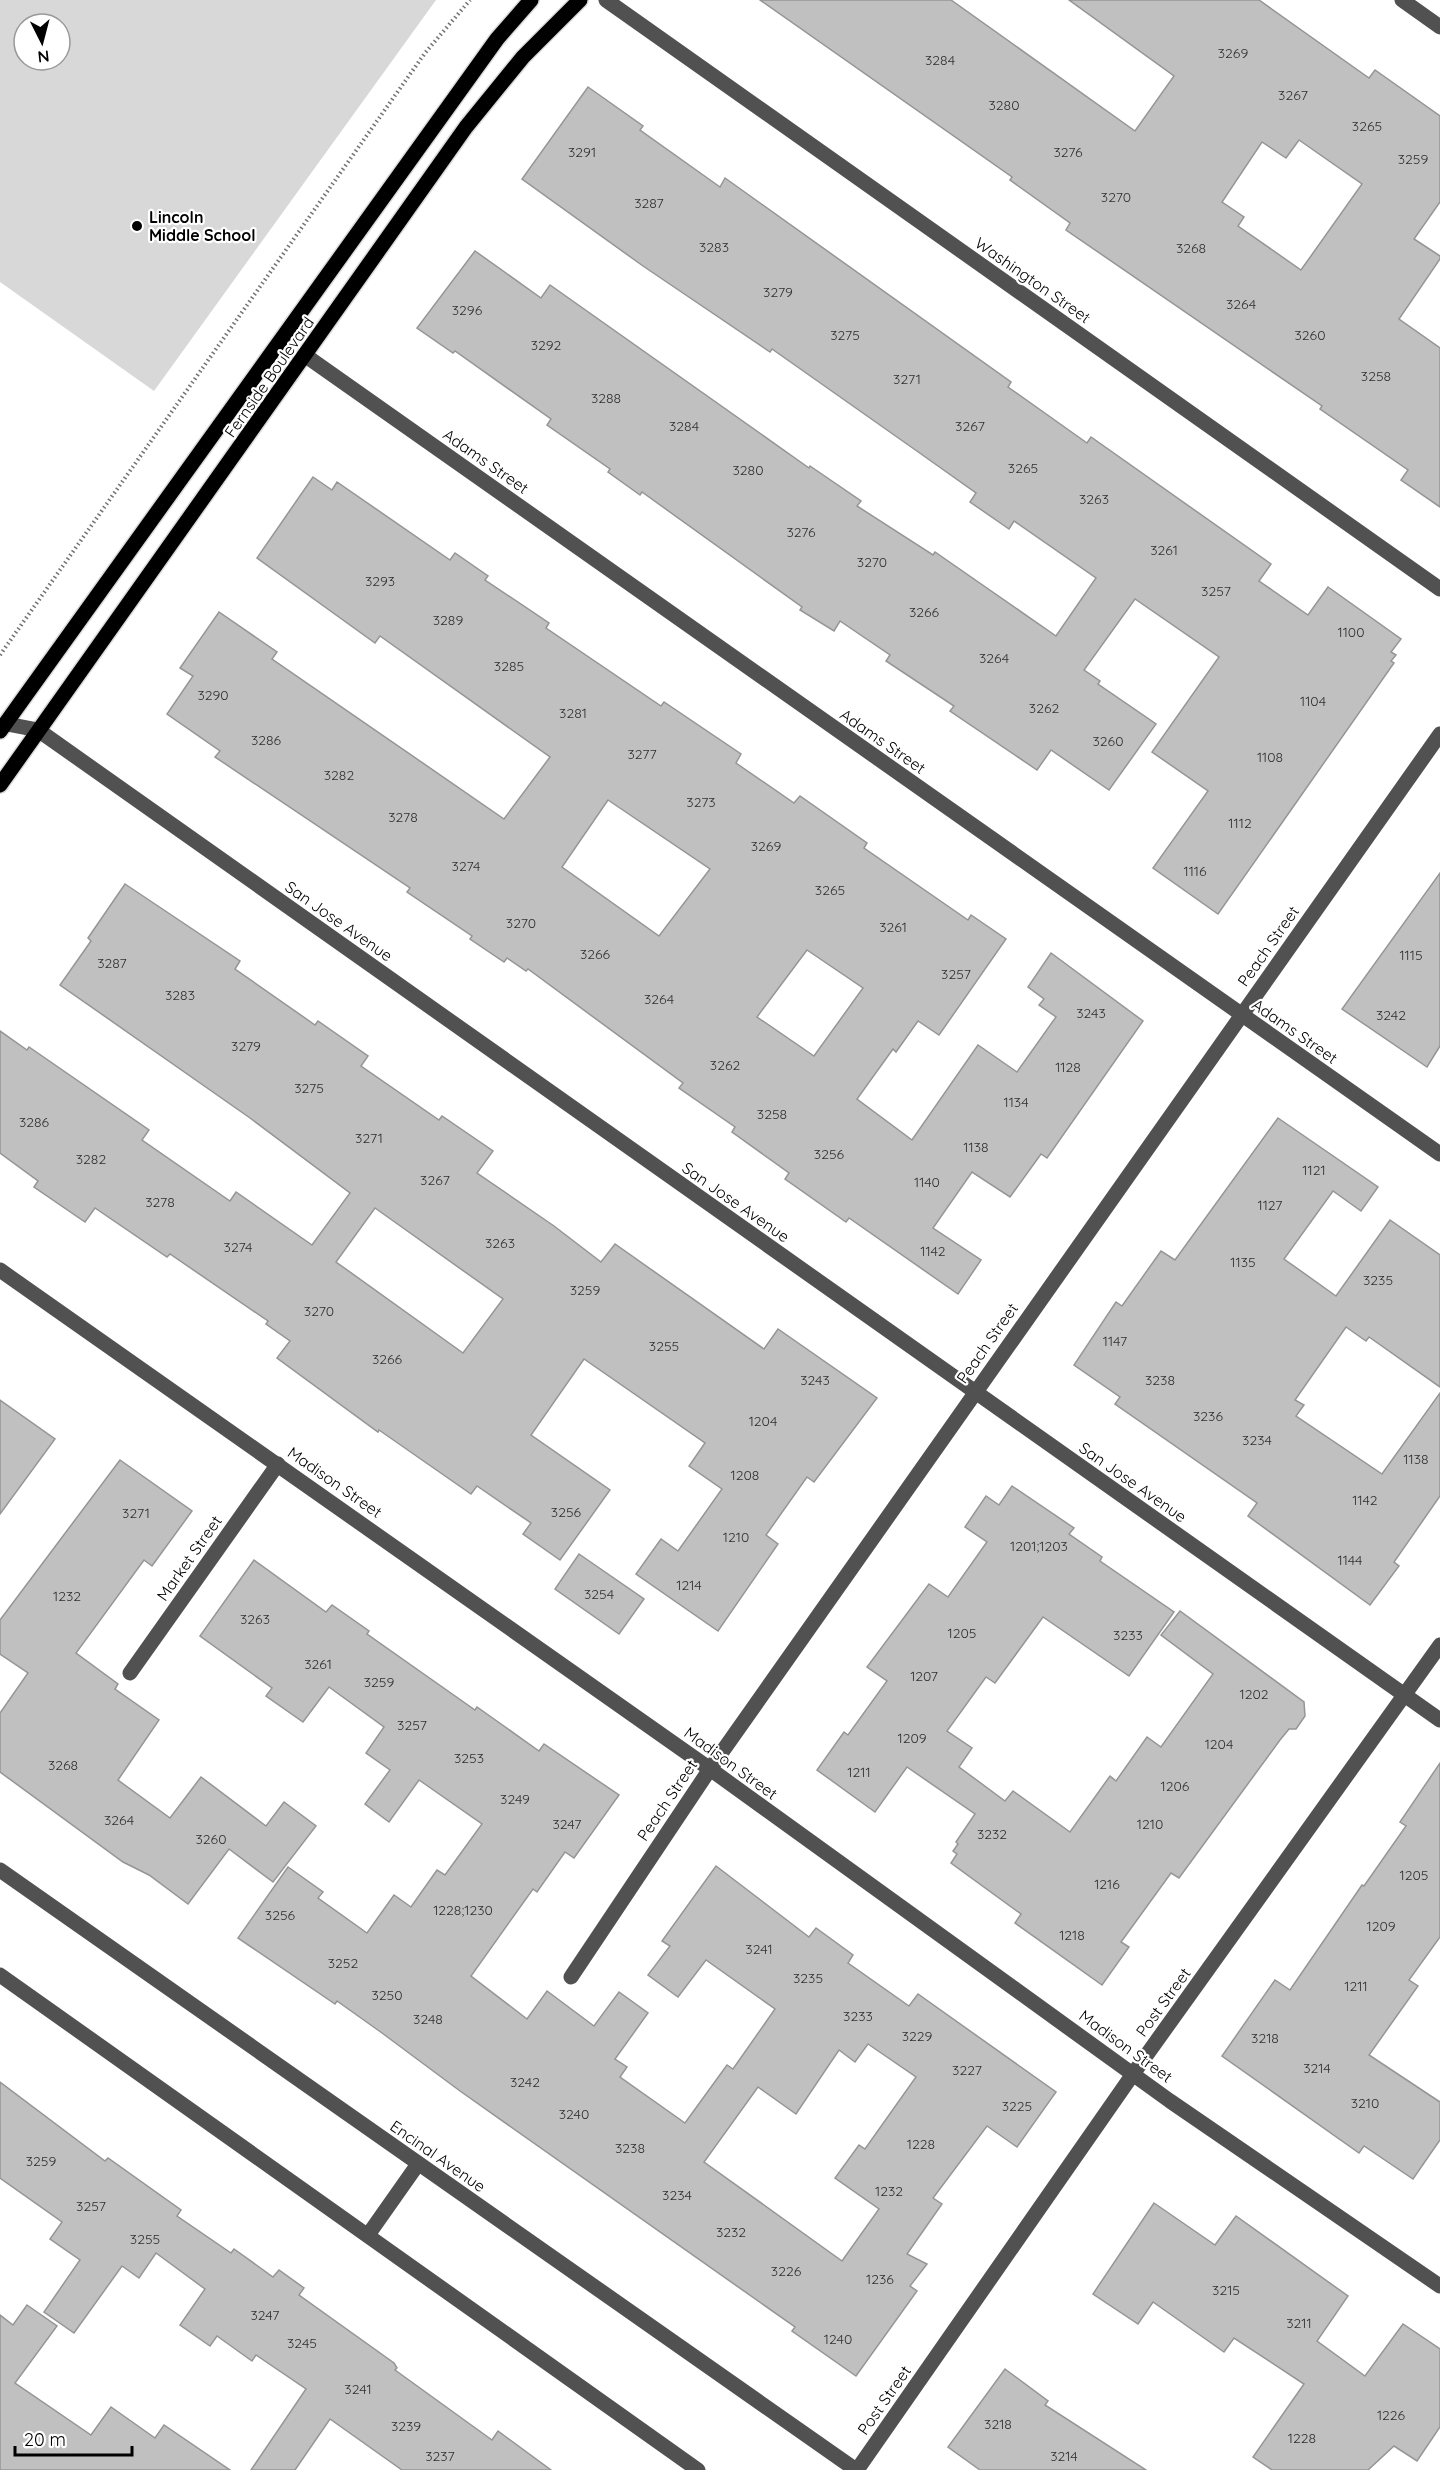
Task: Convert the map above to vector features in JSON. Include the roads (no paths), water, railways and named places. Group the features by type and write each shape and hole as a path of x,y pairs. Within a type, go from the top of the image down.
{"main road":[{"name":"Fernside Boulevard","path":"4,728 497,39 531,0"},
{"name":"Fernside Boulevard","path":"0,785 466,127 523,57 580,0"}],"street":[{"name":"Washington Street","path":"606,0 1440,590"},
{"path":"1402,0 1440,27"},
{"name":"Adams Street","path":"306,356 1440,1154"},
{"name":"San Jose Avenue","path":"4,728 38,730 1440,1720"},
{"name":"Peach Street","path":"571,1977 710,1769 1440,734"},
{"name":"Madison Street","path":"0,1270 710,1769 1133,2074 1440,2286"},
{"name":"Market Street","path":"130,1673 278,1464"},
{"name":"Post Street","path":"857,2470 1133,2074 1440,1645"},
{"name":"Encinal Avenue","path":"0,1870 857,2470"},
{"path":"0,1975 698,2470"},
{"path":"368,2235 418,2164"}],"place":[{"name":"Lincoln Middle School","path":"137,226"}]}
